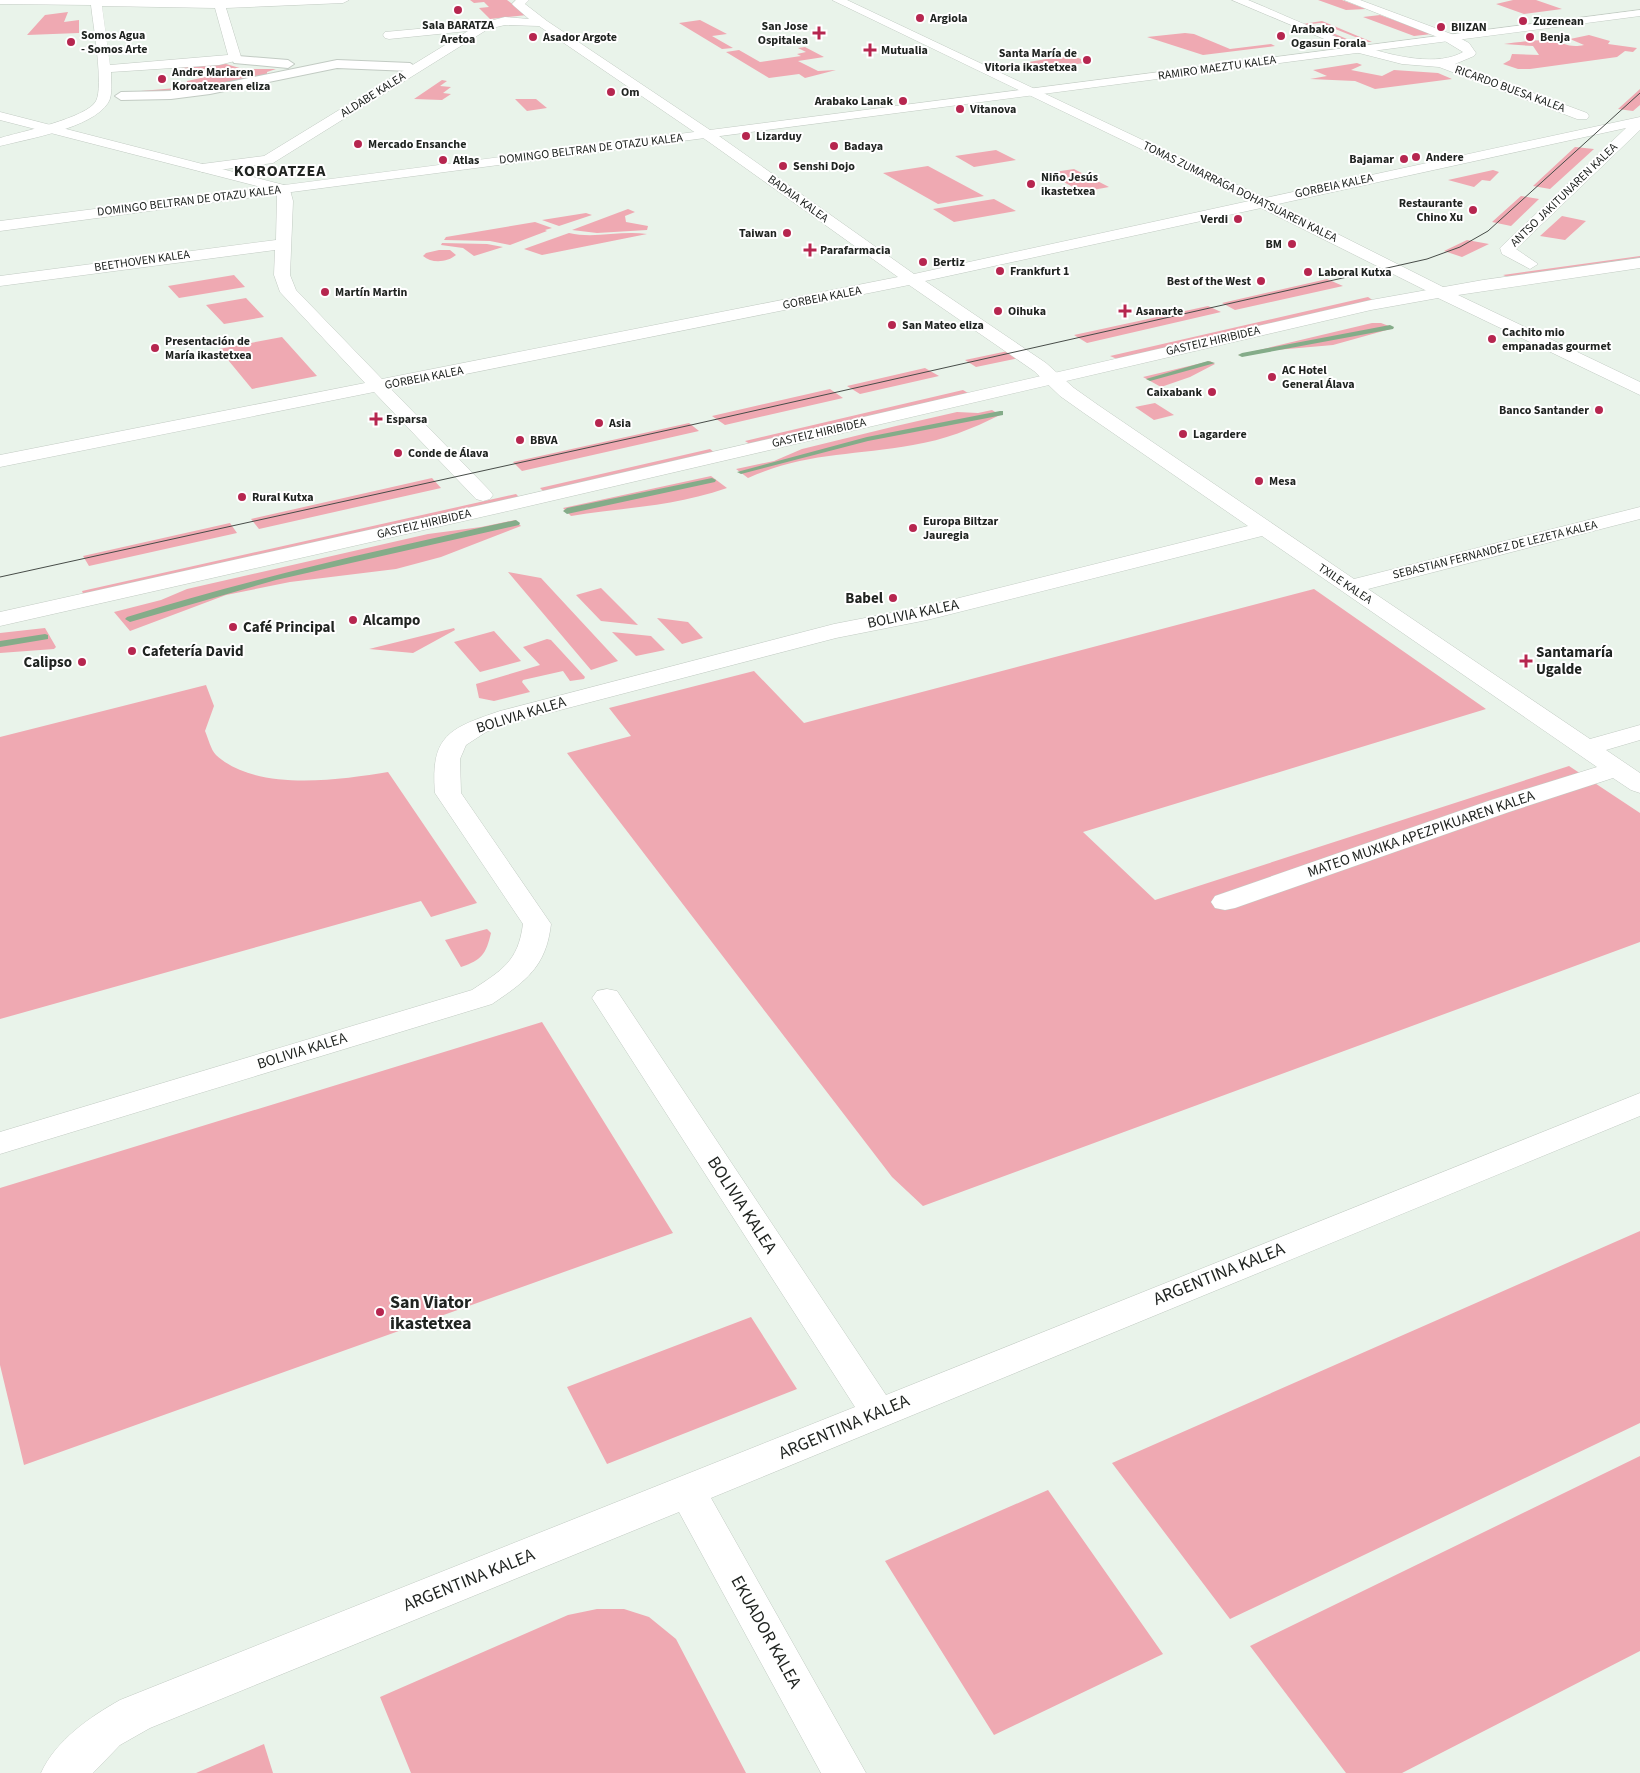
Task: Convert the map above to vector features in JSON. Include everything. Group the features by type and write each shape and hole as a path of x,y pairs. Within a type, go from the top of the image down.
{"street":[{"path":"0,1 275,4 343,0"},
{"name":"BADAIA KALEA","path":"523,0 518,4 542,23 706,134 1046,373"},
{"name":"TOMAS ZUMARRAGA DOHATSUAREN KALEA","path":"838,0 1262,202 1439,292 1640,389"},
{"path":"1238,0 1361,49 1389,58 1438,62 1460,59 1470,53 1470,49 1448,38 1350,0"},
{"path":"0,142 47,128 90,113 98,108 105,96 96,1"},
{"path":"102,69 219,61 235,57 220,7 221,3"},
{"name":"RAMIRO MAEZTU KALEA","path":"1033,92 1640,13"},
{"name":"ALDABE KALEA","path":"202,168 268,160 484,26 505,21 542,23"},
{"path":"390,35 484,26"},
{"path":"238,60 316,66 354,64 410,67"},
{"name":"RICARDO BUESA KALEA","path":"1438,62 1582,116"},
{"path":"121,96 210,90 316,66"},
{"name":"DOMINGO BELTRAN DE OTAZU KALEA","path":"0,226 1033,92"},
{"path":"0,116 284,189 282,275 288,292 380,386 483,496"},
{"name":"GORBEIA KALEA","path":"0,461 912,280 1262,202 1640,121"},
{"name":"ANTSO JAKITUNAREN KALEA","path":"1530,264 1508,251 1508,248 1640,121"},
{"name":"BEETHOVEN KALEA","path":"0,281 283,244"},
{"name":"GASTEIZ HIRIBIDEA","path":"0,619 490,510 1418,281 1640,247"},
{"name":"GASTEIZ HIRIBIDEA","path":"0,603 1046,373 1439,292 1640,263"},
{"name":"TXILE KALEA","path":"1046,373 1075,398 1640,785"},
{"name":"SEBASTIAN FERNANDEZ DE LEZETA KALEA","path":"1350,587 1640,513"},
{"name":"BOLIVIA KALEA","path":"0,1143 482,996 525,965 536,945 537,924 448,793 444,768 452,744 474,728 509,716 834,631 927,613 1264,529"},
{"path":"1587,748 1640,732"},
{"name":"MATEO MUXIKA APEZPIKUAREN KALEA","path":"1225,902 1500,806 1617,769"},
{"name":"BOLIVIA KALEA","path":"607,998 878,1412"},
{"name":"ARGENTINA KALEA","path":"63,1773 105,1731 136,1714 1640,1104"},
{"name":"EKUADOR KALEA","path":"687,1492 844,1773"}],"shaded area":[{"path":"470,0 507,0 527,15 490,19 479,8 489,7 484,2 474,3"},
{"path":"1318,0 1342,0 1366,9 1346,10"},
{"path":"1513,0 1536,0 1562,9 1524,14 1496,4"},
{"path":"68,12 64,22 79,20 79,33 27,35 45,15"},
{"path":"1380,15 1432,34 1414,36 1363,17"},
{"path":"700,20 727,34 712,36 733,48 722,49 679,23"},
{"path":"1322,21 1372,42 1320,23 1311,24 1359,44 1354,44 1303,24"},
{"path":"1185,33 1194,34 1230,49 1271,44 1275,46 1203,55 1147,37"},
{"path":"1589,35 1610,41 1608,44 1637,48 1633,52 1625,51 1617,57 1530,69 1518,69 1503,64 1510,60 1512,54 1539,55 1533,46 1504,44 1546,40 1579,46 1584,45 1570,39"},
{"path":"805,47 824,57 798,61 818,71 836,70 805,78 799,74 769,78 726,52 739,50 760,62 801,56 797,54 806,52 798,48"},
{"path":"1070,55 1089,62 1042,70 1023,63"},
{"path":"1357,63 1362,65 1351,70 1382,76 1394,70 1438,73 1452,79 1375,89 1355,81 1310,79 1327,76 1313,70"},
{"path":"226,64 243,69 276,69 267,72 267,75 206,87 141,93 141,91 188,87 187,81 210,76 214,72 204,69 169,68"},
{"path":"442,80 447,81 440,86 451,87 443,93 451,94 442,100 414,99"},
{"path":"1640,89 1640,105 1633,111 1618,109"},
{"path":"515,99 536,99 547,108 527,111"},
{"path":"1575,147 1594,149 1550,189 1533,186"},
{"path":"996,150 1016,160 974,167 955,156"},
{"path":"928,166 984,196 938,204 883,173"},
{"path":"1074,169 1109,187 1082,192 1047,173"},
{"path":"1493,170 1499,172 1490,181 1482,180 1474,187 1448,180"},
{"path":"1521,196 1539,199 1511,226 1492,222"},
{"path":"994,199 1016,211 954,222 933,209"},
{"path":"628,209 635,212 625,216 626,222 648,226 647,230 597,233 572,230"},
{"path":"586,213 592,215 559,226 542,220"},
{"path":"1562,216 1586,221 1565,240 1540,236"},
{"path":"535,222 552,228 510,245 490,241 444,240 446,237"},
{"path":"569,233 579,235 647,234 542,255 524,249"},
{"path":"1467,240 1489,244 1462,257 1444,251"},
{"path":"442,243 487,244 503,247 474,256 463,248 441,245"},
{"path":"450,250 456,255 440,261 427,259 423,256 426,253"},
{"path":"1640,256 1640,258 1508,277 1503,275"},
{"path":"234,275 245,287 179,298 168,286"},
{"path":"1327,279 1343,286 1235,310 1222,303"},
{"path":"1368,297 1374,301 1117,359 1110,356"},
{"path":"246,298 264,317 224,324 206,305"},
{"path":"1208,306 1221,312 1087,343 1074,335"},
{"path":"1372,323 1381,323 1394,328 1333,345 1276,350 1243,356 1238,355"},
{"path":"282,337 317,376 252,389 219,349"},
{"path":"1008,351 1019,358 976,367 965,360"},
{"path":"1210,361 1215,364 1190,377 1161,387 1143,377"},
{"path":"925,368 939,376 860,394 847,386"},
{"path":"830,389 843,398 725,425 712,416"},
{"path":"963,390 968,393 750,444 745,441"},
{"path":"1155,403 1174,415 1154,420 1135,407"},
{"path":"992,410 1000,415 958,433 924,443 810,459 790,463 748,478 736,469 774,461 802,449 896,426 957,412 978,413"},
{"path":"689,423 699,431 522,471 513,462"},
{"path":"710,449 715,453 544,492 540,488"},
{"path":"711,476 727,488 668,503 571,516 563,508"},
{"path":"432,478 441,488 259,529 251,519"},
{"path":"516,494 519,497 84,596 82,591"},
{"path":"515,520 521,526 441,557 396,569 290,582 226,595 130,631 114,612 161,600 187,589 428,534 481,527"},
{"path":"230,523 237,533 89,566 83,556"},
{"path":"508,572 541,578 618,661 591,670"},
{"path":"601,588 638,625 601,621 576,595"},
{"path":"1314,589 1486,709 1083,832 1155,900 1569,766 1640,813 1640,942 923,1206 892,1177 567,753 631,736 609,708 754,671 804,723"},
{"path":"657,618 688,622 703,638 682,644"},
{"path":"45,628 56,647 54,649 0,653 0,633"},
{"path":"454,628 455,630 413,653 369,649"},
{"path":"494,631 521,661 480,672 454,642"},
{"path":"612,632 651,636 665,650 636,656"},
{"path":"547,639 551,640 585,677 584,679 570,681 563,671 523,680 522,682 530,692 494,701 479,698 476,684 540,665 523,647"},
{"path":"206,685 214,706 205,731 216,755 233,767 275,779 323,780 388,772 477,903 431,917 421,901 0,1019 0,737"},
{"path":"487,929 491,933 485,951 474,962 461,967 445,940"},
{"path":"542,1022 673,1233 24,1465 0,1365 0,1188"},
{"path":"1640,1231 1640,1423 1230,1619 1112,1463"},
{"path":"751,1317 797,1389 607,1464 567,1387"},
{"path":"1640,1456 1640,1651 1402,1773 1346,1773 1250,1646"},
{"path":"1048,1490 1163,1654 994,1735 885,1561"},
{"path":"597,1609 624,1609 649,1617 676,1639 746,1773 411,1773 380,1697 568,1615"},
{"path":"264,1744 273,1773 196,1773"}],"waterway":[{"path":"1242,355 1390,327"},
{"path":"1150,379 1211,363"},
{"path":"741,472 867,439 1000,413"},
{"path":"567,511 712,480"},
{"path":"130,619 273,578 516,523"},
{"path":"0,644 45,637"}],"tram line":[{"path":"0,577 691,425 1427,259 1460,247 1488,231 1640,93"}],"place":[{"name":"Sala BARATZA Aretoa","path":"458,10"},
{"name":"Argiola","path":"920,18"},
{"name":"Zuzenean","path":"1523,21"},
{"name":"BIIZAN","path":"1441,27"},
{"name":"San Jose Ospitalea","path":"819,33"},
{"name":"Arabako Ogasun Forala","path":"1281,36"},
{"name":"Asador Argote","path":"533,37"},
{"name":"Benja","path":"1530,37"},
{"name":"Somos Agua - Somos Arte","path":"71,42"},
{"name":"Mutualia","path":"870,50"},
{"name":"Santa María de Vitoria ikastetxea","path":"1087,60"},
{"name":"Andre Mariaren Koroatzearen eliza","path":"162,79"},
{"name":"Om","path":"611,92"},
{"name":"Arabako Lanak","path":"903,101"},
{"name":"Vitanova","path":"960,109"},
{"name":"Lizarduy","path":"746,136"},
{"name":"Mercado Ensanche","path":"358,144"},
{"name":"Badaya","path":"834,146"},
{"name":"Andere","path":"1416,157"},
{"name":"Bajamar","path":"1404,159"},
{"name":"Atlas","path":"443,160"},
{"name":"Senshi Dojo","path":"783,166"},
{"name":"Niño Jesús ikastetxea","path":"1031,184"},
{"name":"Restaurante Chino Xu","path":"1473,210"},
{"name":"Verdi","path":"1238,219"},
{"name":"Taiwan","path":"787,233"},
{"name":"BM","path":"1292,244"},
{"name":"Parafarmacia","path":"810,250"},
{"name":"Bertiz","path":"923,262"},
{"name":"Frankfurt 1","path":"1000,271"},
{"name":"Laboral Kutxa","path":"1308,272"},
{"name":"Best of the West","path":"1261,281"},
{"name":"Martín Martin","path":"325,292"},
{"name":"Oihuka","path":"998,311"},
{"name":"Asanarte","path":"1125,311"},
{"name":"San Mateo eliza","path":"892,325"},
{"name":"Cachito mio empanadas gourmet","path":"1492,339"},
{"name":"Presentación de María ikastetxea","path":"155,348"},
{"name":"AC Hotel General Álava","path":"1272,377"},
{"name":"Caixabank","path":"1212,392"},
{"name":"Banco Santander","path":"1599,410"},
{"name":"Esparsa","path":"376,419"},
{"name":"Asia","path":"599,423"},
{"name":"Lagardere","path":"1183,434"},
{"name":"BBVA","path":"520,440"},
{"name":"Conde de Álava","path":"398,453"},
{"name":"Mesa","path":"1259,481"},
{"name":"Rural Kutxa","path":"242,497"},
{"name":"Europa Biltzar Jauregia","path":"913,528"},
{"name":"Babel","path":"893,598"},
{"name":"Alcampo","path":"353,620"},
{"name":"Café Principal","path":"233,627"},
{"name":"Cafetería David","path":"132,651"},
{"name":"Santamaría Ugalde","path":"1526,661"},
{"name":"Calipso","path":"82,662"},
{"name":"San Viator ikastetxea","path":"380,1312"}],"district":[{"name":"KOROATZEA","path":"280,171"}]}
